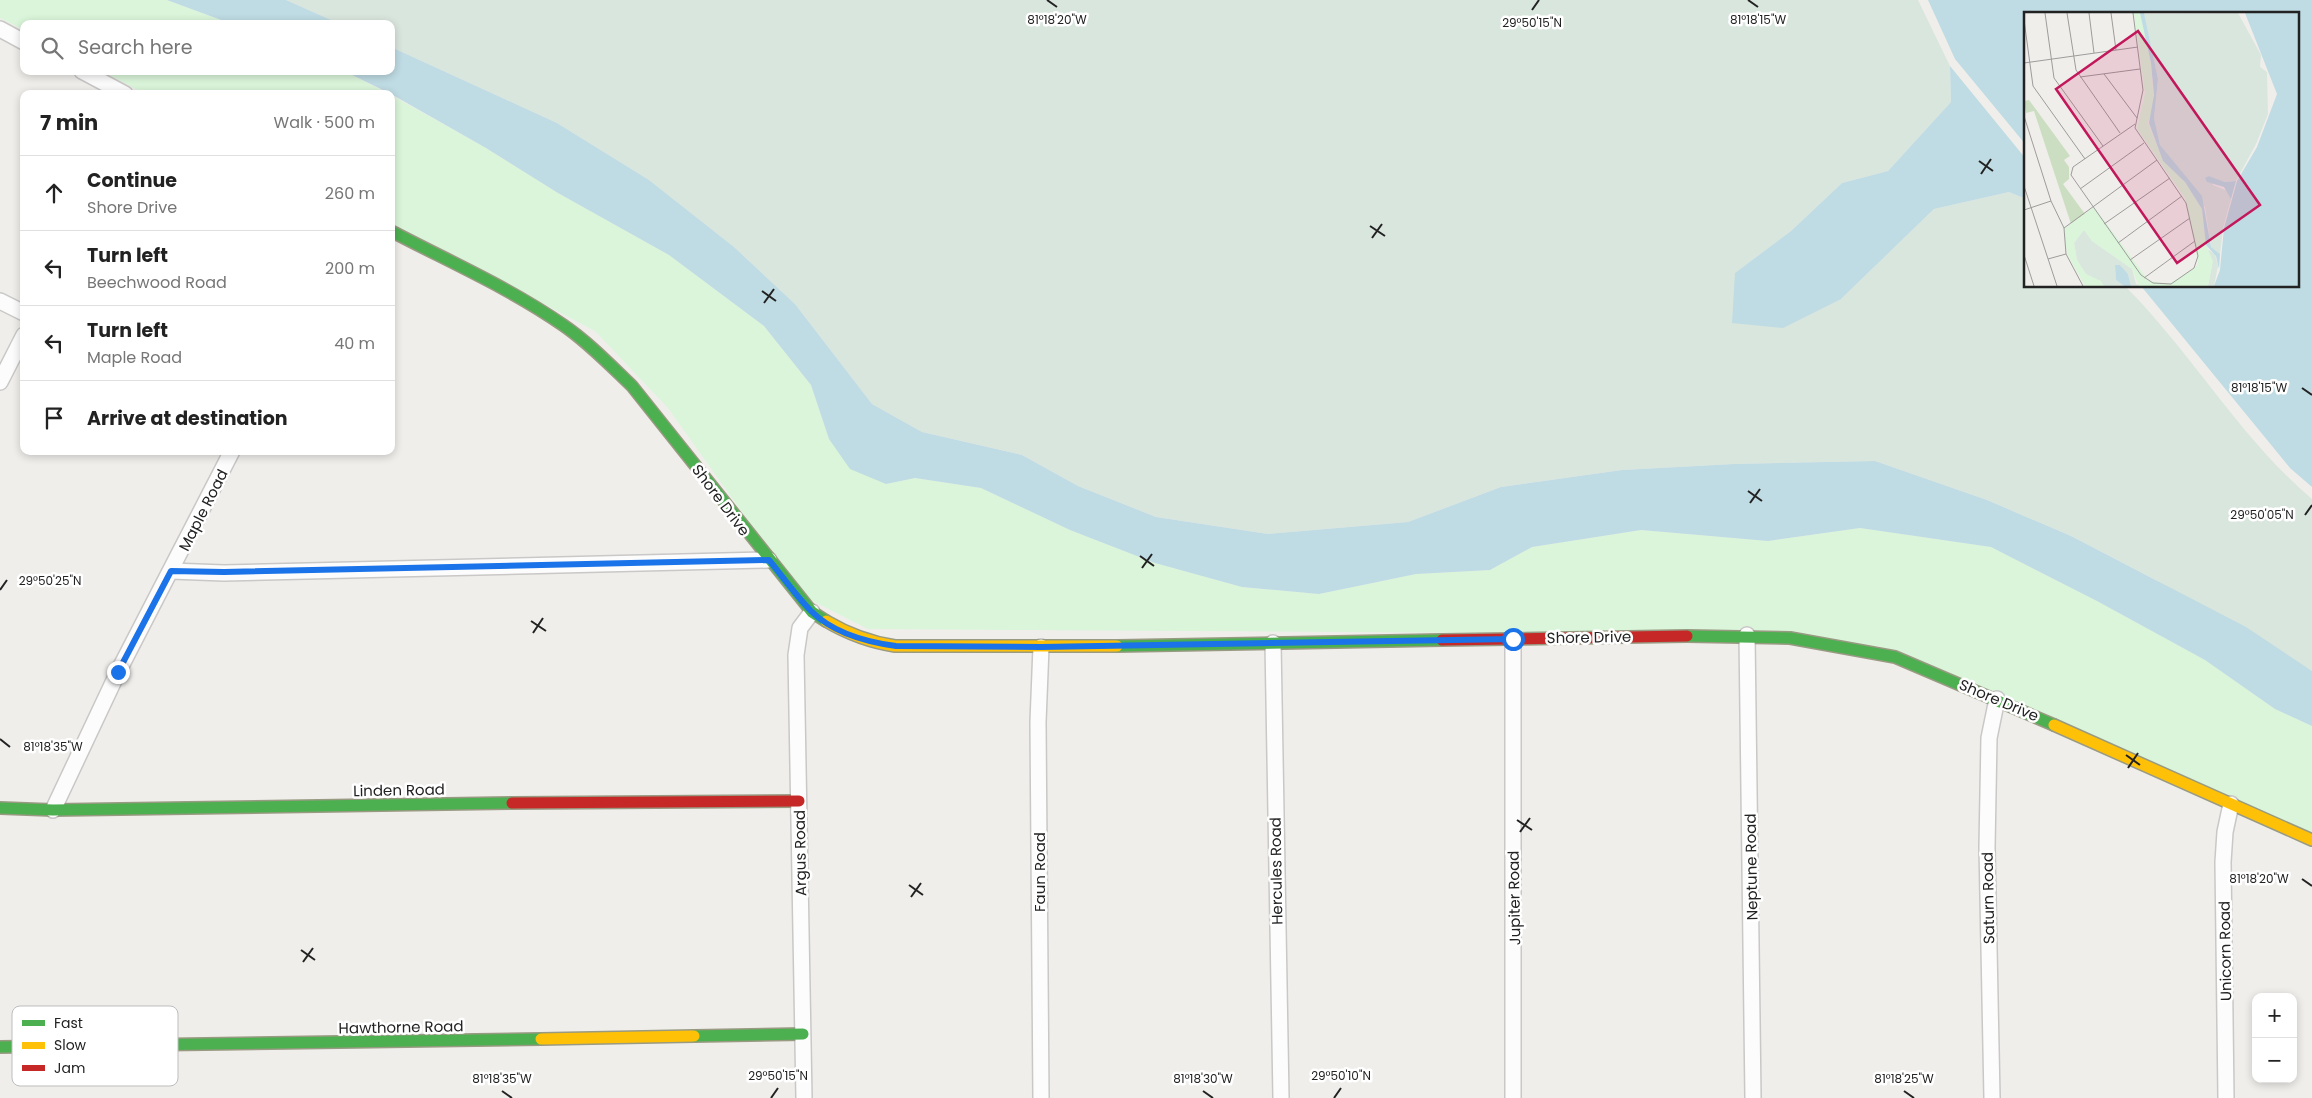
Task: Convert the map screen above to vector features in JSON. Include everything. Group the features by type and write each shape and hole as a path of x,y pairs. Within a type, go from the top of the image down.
{"street":[{"path":"0,29 20,40"},
{"path":"89,75 118,90"},
{"name":"Shore Drive","path":"395,233 525,300 564,325 600,354 632,386 812,612 846,633 875,643 896,646 1041,647 1747,635 1832,644 1895,657 1998,699 2312,840"},
{"path":"0,301 20,311"},
{"path":"0,382 20,343"},
{"name":"Maple Road","path":"53,810 118,672 230,455"},
{"path":"171,571 224,572 769,560"},
{"name":"Argus Road","path":"804,1098 796,655 800,628 812,612"},
{"name":"Neptune Road","path":"1747,635 1753,1098"},
{"name":"Jupiter Road","path":"1513,639 1513,1098"},
{"name":"Hercules Road","path":"1273,643 1281,1098"},
{"name":"Faun Road","path":"1041,647 1038,722 1041,1098"},
{"name":"Saturn Road","path":"1992,1098 1987,847 1989,738 1998,699"},
{"name":"Linden Road","path":"0,808 53,810 700,800 800,802"},
{"name":"Unicorn Road","path":"2226,1098 2224,862 2225,832 2231,804"},
{"name":"Hawthorne Road","path":"178,1045 803,1034"}],"shaded area":[{"path":"286,0 1918,0 1950,66 1951,102 1888,171 1842,183 1791,231 1735,273 1841,299 1934,209 2009,192 2024,198 2024,288 2127,288 2172,339 2262,449 2312,499 2312,671 2156,580 2071,536 1987,500 1875,461 1734,464 1622,470 1501,487 1408,522 1268,534 1156,517 1078,486 1022,455 922,432 872,404 795,304 734,247 649,180 557,123 395,49 395,20 331,20"}],"green space":[{"path":"0,0 167,0 221,20 20,20 20,28 0,18"},
{"path":"109,75 352,75 381,90 138,90"},
{"path":"395,97 486,148 558,193 669,255 764,326 811,385 829,439 886,484 915,478 981,488 1070,530 1155,563 1242,587 1319,594 1416,574 1490,570 1532,547 1641,530 1768,541 1860,528 1991,547 2097,601 2205,660 2275,709 2312,726 2312,833 1878,646 1512,633 868,629 801,595 668,408 595,331 395,225"}],"water":[{"path":"167,0 286,0 331,20 221,20"},
{"path":"1928,0 2312,0 2312,487 2290,468 2143,288 2300,288 2300,12 2024,12 2024,143 1955,59"},
{"path":"395,49 557,123 649,180 734,247 795,304 872,404 922,432 1022,455 1078,486 1156,517 1268,534 1408,522 1501,487 1622,470 1734,464 1875,461 1987,500 2071,536 2246,627 2312,671 2312,726 2275,709 2205,660 2097,601 1991,547 1860,528 1768,541 1641,530 1532,547 1490,570 1416,574 1319,594 1242,587 1155,563 1070,530 981,488 915,478 886,484 850,469 829,439 811,385 764,326 669,255 558,193 486,148 395,96 395,90 383,90 352,75 395,75"},
{"path":"1950,66 2024,157 2024,198 2009,192 1934,209 1841,299 1783,328 1732,323 1735,273 1791,231 1842,183 1888,171 1951,102"}],"traffic: fast":[{"path":"395,233 522,299 563,325 590,346 632,386 812,612 826,621"},
{"path":"1687,636 1790,638 1895,657 2054,725"},
{"path":"1117,646 1442,640"},
{"path":"0,808 53,810 512,803"},
{"path":"694,1036 803,1034"},
{"path":"178,1044 541,1039"},
{"path":"0,1047 12,1047"}],"traffic: slow":[{"path":"826,621 859,637 895,646 1117,646"},
{"path":"2054,725 2312,840"},
{"path":"541,1039 694,1036"}],"traffic: jam":[{"path":"1442,640 1687,636"},
{"path":"512,803 799,801"}],"route":[{"path":"118,672 171,571 224,572 769,560 812,612 828,624 846,633 875,643 896,646 1041,647 1513,639"}]}
